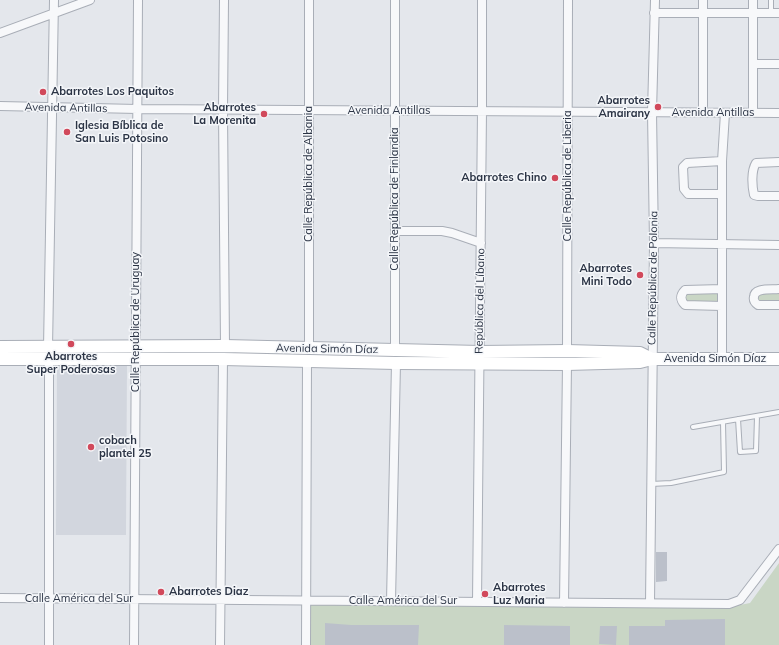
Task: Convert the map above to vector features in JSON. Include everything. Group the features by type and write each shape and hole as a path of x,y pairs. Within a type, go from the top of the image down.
{"main road":[{"name":"Avenida Simón Díaz","path":"0,359 135,346 225,346 396,363 480,357"},
{"name":"Avenida Simón Díaz","path":"0,347 48,354 135,359 223,359 395,350 480,357 567,358 640,353 652,360 779,359"}],"street":[{"path":"49,645 48,354 54,0"},
{"path":"0,33 90,0"},
{"name":"Calle República de Uruguay","path":"134,645 138,0"},
{"path":"224,0 223,110 225,346"},
{"name":"Calle República de Albania","path":"306,645 309,0"},
{"name":"Calle República de Finlandia","path":"395,0 395,350"},
{"name":"República del Líbano","path":"477,602 482,0"},
{"name":"Calle República de Liberia","path":"564,602 569,112 568,0"},
{"name":"Calle República de Polonia","path":"650,603 654,243 652,112 655,0"},
{"path":"703,0 703,113"},
{"path":"753,0 753,113"},
{"path":"654,13 775,13"},
{"path":"753,64 779,64"},
{"name":"Avenida Antillas","path":"0,106 223,110 779,113"},
{"path":"722,359 722,161 725,113"},
{"path":"722,161 688,163 683,167 684,189 688,194 722,194"},
{"path":"779,162 756,163 754,166 753,190 754,195 758,196 779,196"},
{"path":"395,231 442,231 481,243"},
{"path":"654,243 779,245"},
{"path":"722,289 685,290 682,293 681,298 685,305 722,306"},
{"path":"779,289 758,291 755,293 753,298 754,302 758,306 779,305"},
{"path":"220,645 223,359"},
{"path":"391,601 396,363"},
{"name":"Calle América del Sur","path":"0,598 729,604 740,600 779,549"}],"lane":[{"path":"771,0 775,13"},
{"path":"693,427 779,412"},
{"path":"738,419 740,452 756,451 757,416"},
{"path":"651,484 670,483 724,472 723,422"}],"shaded area":[{"name":"cobach plantel 25","path":"57,363 127,363 126,535 56,535"}],"green space":[{"path":"717,292 717,303 685,303 684,293"},
{"path":"756,292 779,293 779,303 755,303"},
{"path":"779,563 779,645 311,645 310,604 730,607 750,603"}],"building":[{"path":"656,552 667,552 667,581 656,582"},
{"path":"725,619 725,645 629,645 629,626 665,626 665,620"},
{"path":"325,623 351,625 419,625 418,645 325,645"},
{"path":"504,625 570,626 570,645 504,645"},
{"path":"600,626 617,626 616,645 599,644"}],"place":[{"name":"Abarrotes Los Paquitos","path":"43,92"},
{"name":"Abarrotes Amairany","path":"658,107"},
{"name":"Abarrotes La Morenita","path":"264,114"},
{"name":"Iglesia Bíblica de San Luis Potosino","path":"67,132"},
{"name":"Abarrotes Chino","path":"555,178"},
{"name":"Abarrotes Mini Todo","path":"640,275"},
{"name":"Abarrotes Super Poderosas","path":"71,344"},
{"name":"cobach plantel 25","path":"91,447"},
{"name":"Abarrotes Diaz","path":"161,592"},
{"name":"Abarrotes Luz Maria","path":"485,594"}]}
